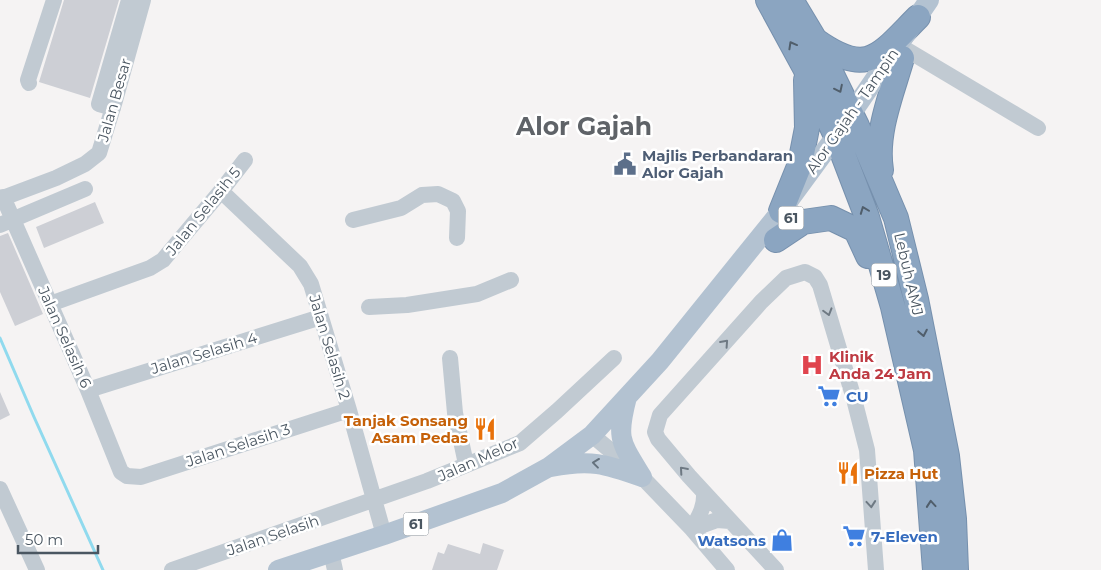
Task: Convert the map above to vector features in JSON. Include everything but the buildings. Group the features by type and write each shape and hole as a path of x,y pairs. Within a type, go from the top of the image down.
{"highway":[{"name":"Lebuh AMJ","path":"768,0 805,68 839,143 867,217 893,307 926,450 934,570"},
{"name":"Lebuh AMJ","path":"791,0 815,40 854,120 896,218 916,299 947,456 954,519 956,570"},
{"path":"815,40 852,60 866,59 879,55 924,8"},
{"path":"884,187 879,158 884,122 904,54"},
{"path":"781,211 800,164 807,128 805,68"},
{"path":"776,240 803,222 831,218 856,230 893,307"}],"main road":[{"name":"61","path":"904,54 942,0"},
{"name":"Alor Gajah - Tampin","path":"660,361 709,316 776,240 924,8"},
{"name":"Alor Gajah - Tampin","path":"854,120 904,54"},
{"name":"Alor Gajah - Tampin","path":"278,570 333,561 384,535 502,493 549,467 592,435 660,361 781,211 839,143"},
{"path":"628,396 621,421 620,433 623,447 642,477"},
{"path":"549,467 578,462 596,462 642,477"}],"street":[{"path":"29,83 28,80 54,0"},
{"path":"113,108 99,104 129,0"},
{"name":"Jalan Besar","path":"2,198 56,178 85,164 99,153 143,0"},
{"path":"904,54 1038,128"},
{"name":"Jalan Selasih 5","path":"50,304 150,268 162,260 245,160"},
{"path":"7,222 85,189"},
{"name":"Jalan Selasih 2","path":"221,191 300,266 311,284 384,535"},
{"path":"353,220 401,208 422,195 438,194 453,201 458,211 458,238"},
{"name":"Jalan Selasih 6","path":"2,198 7,222 50,304 88,390 121,472 127,476"},
{"path":"776,570 704,492 658,439 655,432 660,415 780,283 786,278 805,272 815,277 820,285 867,450 876,570"},
{"path":"369,307 407,305 477,294 511,280"},
{"name":"Jalan Selasih 4","path":"88,390 321,317"},
{"path":"450,358 456,413 466,464"},
{"name":"Jalan Melor","path":"374,499 427,481 520,442 558,411 614,358"},
{"name":"Jalan Selasih 3","path":"127,476 141,477 349,410"},
{"path":"592,435 642,477 692,529 727,570"},
{"path":"0,489 37,570"},
{"path":"692,529 703,509 704,492"},
{"name":"Jalan Selasih","path":"172,570 374,499"},
{"path":"692,529 717,520 730,521"}],"waterway":[{"path":"0,338 103,570"}],"place":[{"name":"Majlis Perbandaran Alor Gajah","path":"625,164"},
{"name":"Klinik Anda 24 Jam","path":"812,365"},
{"name":"CU","path":"829,396"},
{"name":"Tanjak Sonsang Asam Pedas","path":"485,429"},
{"name":"Pizza Hut","path":"848,473"},
{"name":"7-Eleven","path":"854,536"},
{"name":"Watsons","path":"782,540"}],"district":[{"name":"Alor Gajah","path":"584,126"}]}
